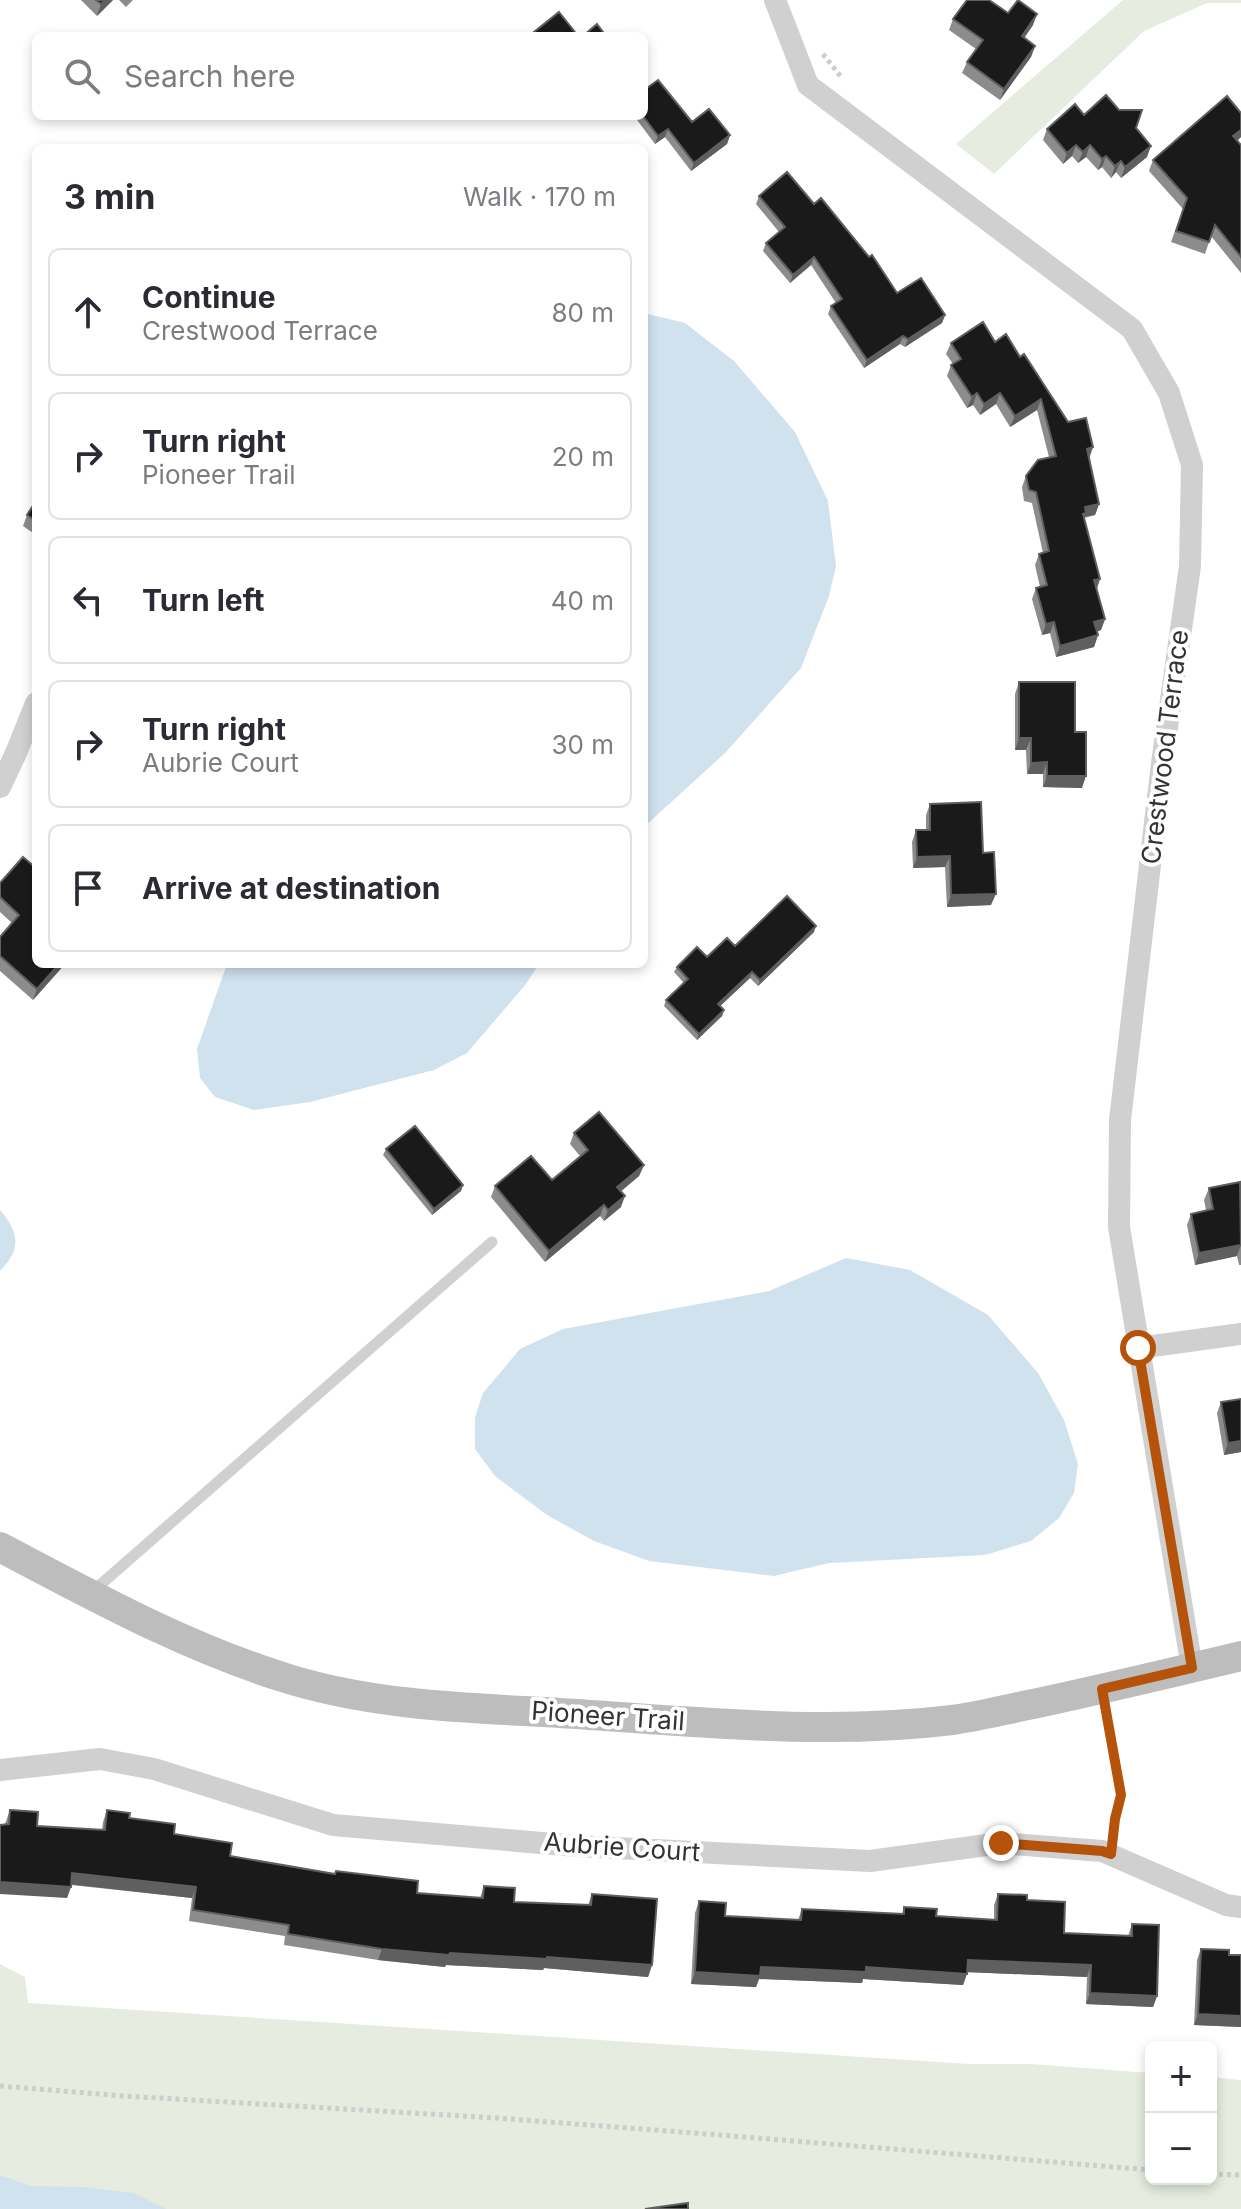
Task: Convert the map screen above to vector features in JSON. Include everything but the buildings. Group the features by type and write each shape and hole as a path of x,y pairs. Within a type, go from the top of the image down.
{"main road":[{"name":"Pioneer Trail","path":"0,1547 211,1653 295,1681 379,1699 467,1708 849,1728 954,1720 1241,1656"}],"street":[{"name":"Crestwood Terrace","path":"775,0 808,85 1132,329 1169,393 1192,465 1190,566 1162,763 1120,1120 1119,1227 1192,1668"},
{"path":"0,787 32,713"},
{"path":"1138,1348 1241,1334"},
{"name":"Aubrie Court","path":"0,1770 100,1759 154,1769 333,1825 576,1846 870,1861 1001,1843 1102,1851 1226,1905 1241,1907"}],"lane":[{"path":"90,1594 492,1242"}],"path":[{"path":"1102,1689 1121,1795 1111,1854"},
{"path":"0,2086 497,2118 1145,2170"},
{"path":"1217,2174 1241,2175"}],"shaded area":[{"path":"1123,0 1241,0 1241,3 1207,3 1144,31 994,174 956,144"},
{"path":"0,1964 25,1977 28,2003 969,2064 1031,2064 1145,2073 1145,2185 1217,2185 1217,2078 1241,2080 1241,2209 0,2209"}],"water":[{"path":"648,314 685,323 734,361 795,432 828,501 836,566 829,596 801,668 725,753 648,823"},
{"path":"226,968 536,968 467,1053 434,1070 310,1102 254,1110 215,1097 200,1078 197,1049"},
{"path":"0,1210 11,1226 15,1249 0,1271"},
{"path":"846,1258 910,1270 988,1315 1038,1373 1064,1420 1078,1464 1074,1493 1059,1518 1031,1541 985,1555 829,1563 774,1576 649,1561 594,1541 547,1515 495,1476 475,1449 475,1417 483,1393 520,1349 563,1329 769,1291"},
{"path":"0,2175 31,2186 83,2187 134,2193 166,2209 0,2209"}],"route":[{"path":"1001,1843 1111,1854 1121,1795 1102,1689 1192,1668 1138,1348"}]}
